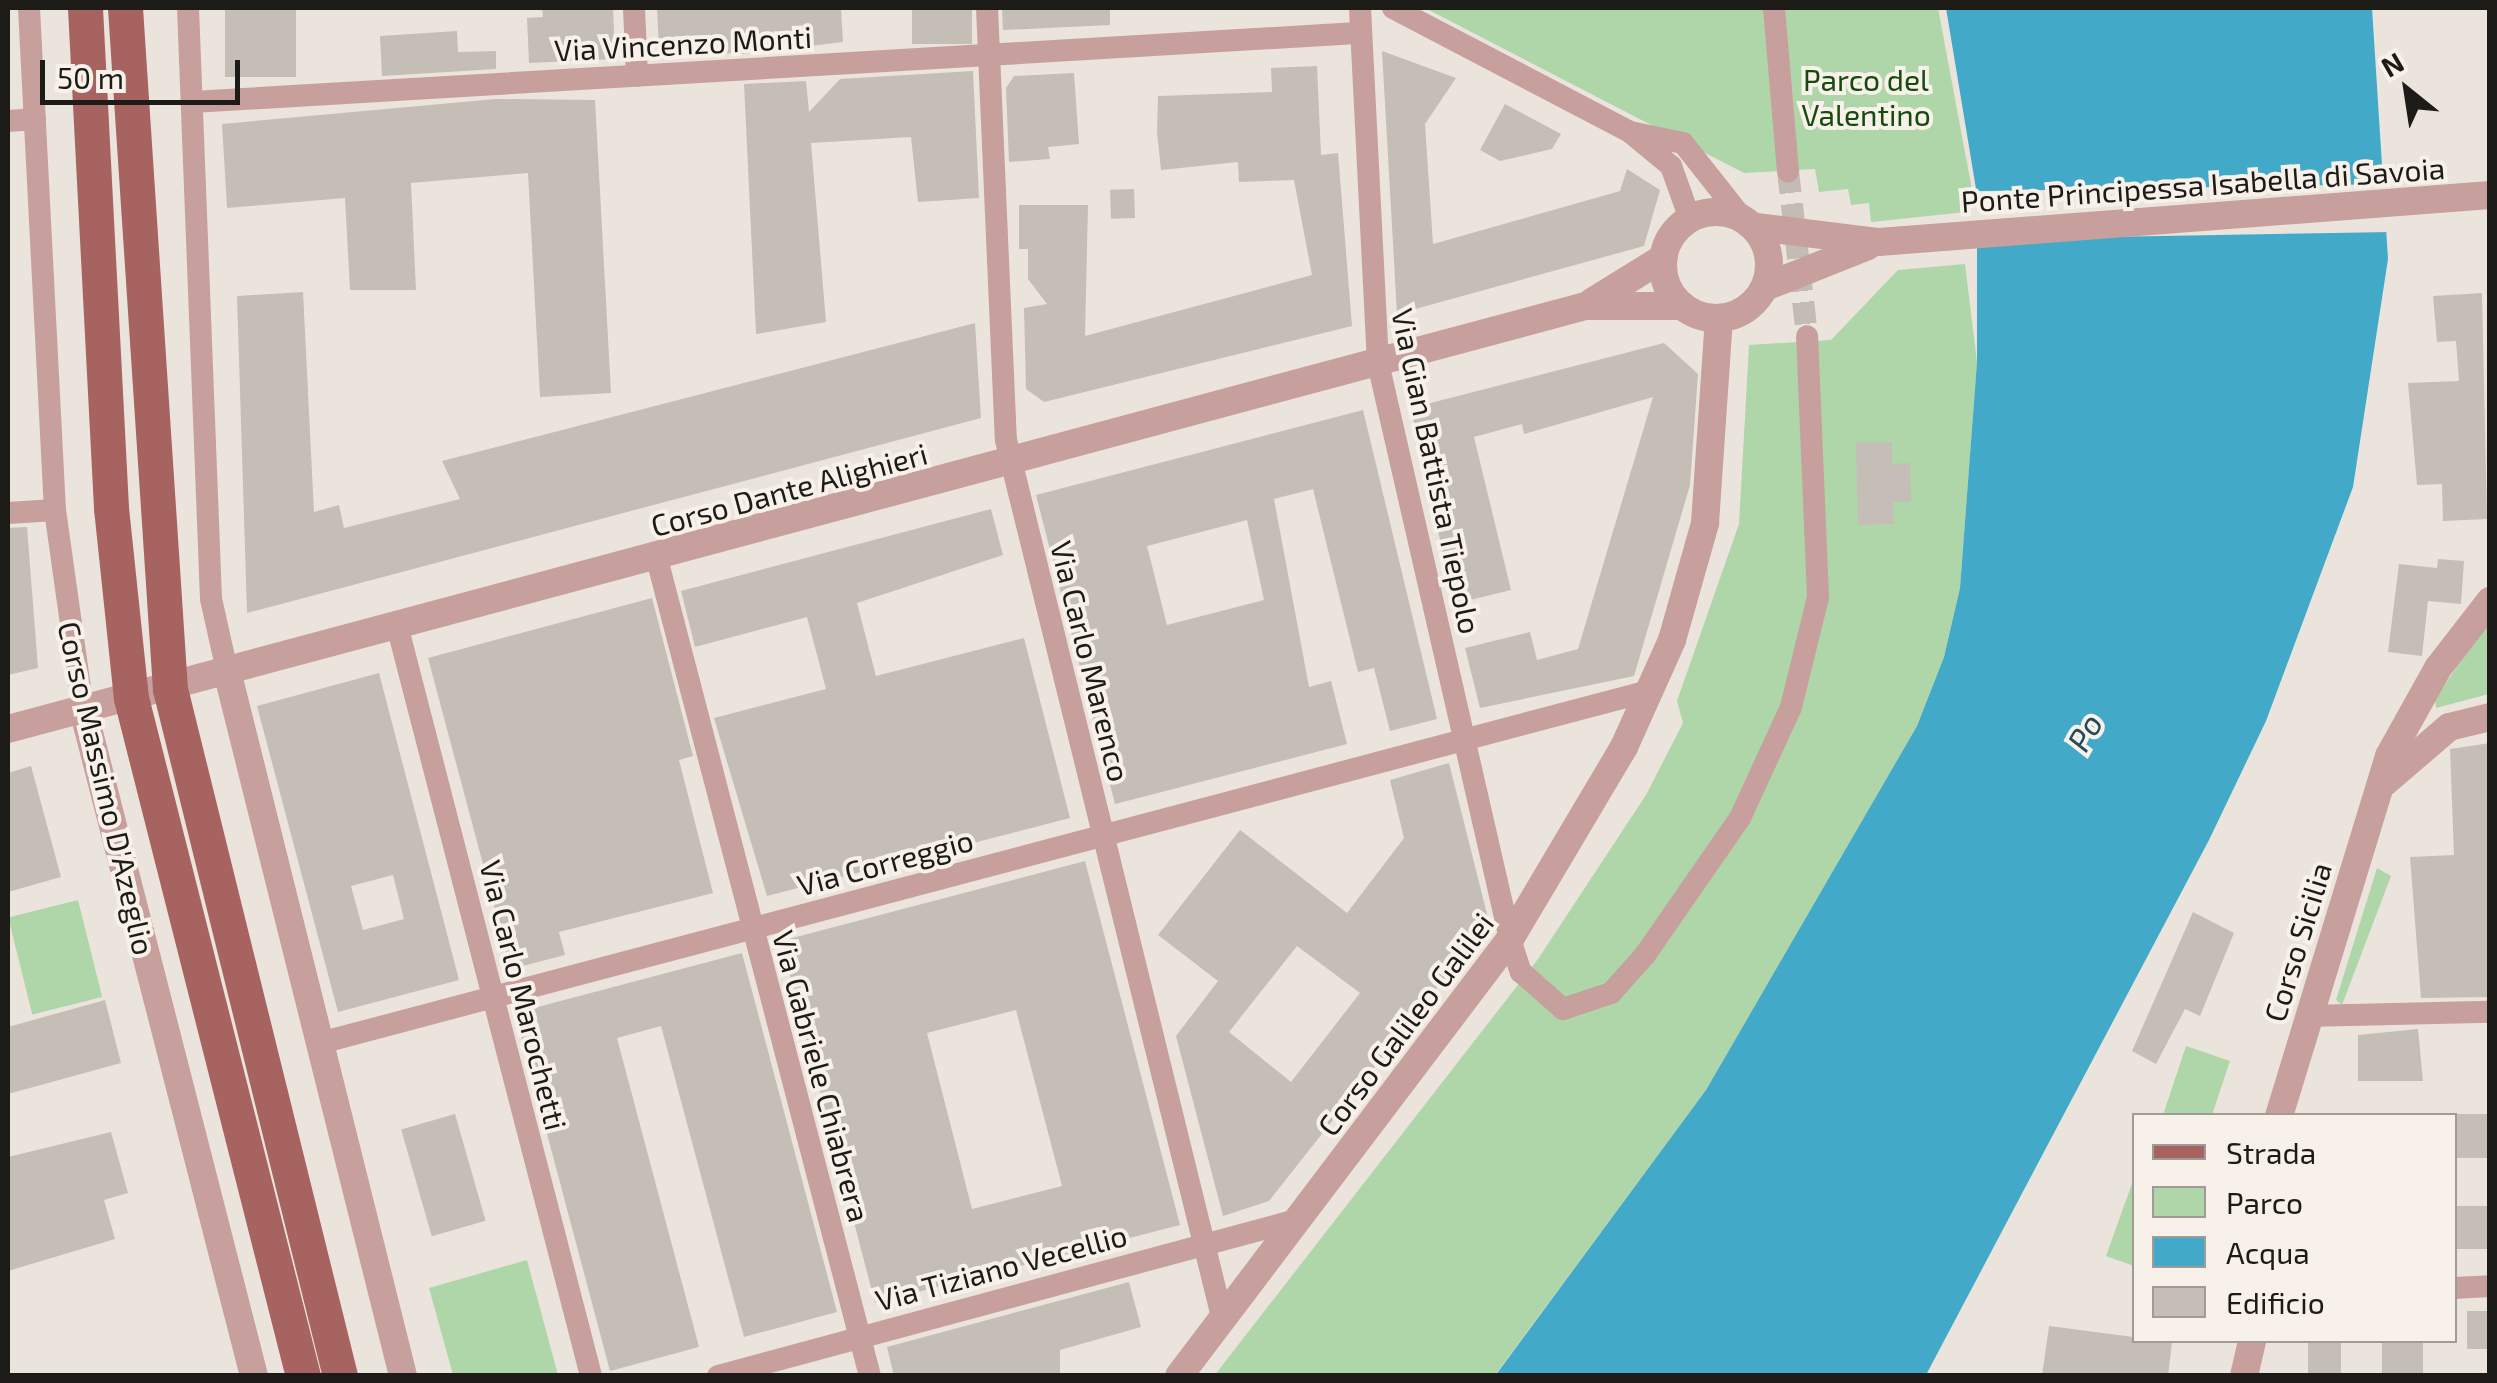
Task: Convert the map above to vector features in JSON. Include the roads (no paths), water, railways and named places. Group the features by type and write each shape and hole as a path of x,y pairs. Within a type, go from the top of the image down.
{"main road":[{"name":"Corso Massimo D'Azeglio","path":"86,8 112,508 131,698 303,1376"},
{"path":"126,8 170,689 340,1376"}],"street":[{"name":"Corso Massimo D'Azeglio","path":"30,8 55,510 82,709 254,1376"},
{"path":"188,8 211,599 403,1376"},
{"path":"634,8 638,76"},
{"name":"Via Carlo Marenco","path":"987,8 1010,463 1222,1317"},
{"name":"Via Gian Battista Tiepolo","path":"1360,8 1357,32 1378,364 1510,939 1520,972 1563,1009 1611,992 1710,866 1766,768 1818,596 1807,336"},
{"path":"1393,8 1630,132 1671,166 1690,219"},
{"path":"1774,8 1788,171"},
{"name":"Via Vincenzo Monti","path":"193,102 1357,32"},
{"path":"8,120 35,120"},
{"path":"1630,132 1664,133 1691,150 1767,249 1765,287"},
{"name":"Ponte Principessa Isabella di Savoia","path":"1879,242 2490,194"},
{"path":"1690,219 1750,223 1879,242"},
{"path":"1690,219 1663,258 1666,285 1682,306 1719,319 1765,287 1879,242"},
{"name":"Corso Dante Alighieri","path":"1586,306 1663,258"},
{"name":"Corso Dante Alighieri","path":"8,729 228,675 1586,306 1682,306"},
{"name":"Corso Galileo Galilei","path":"1179,1376 1510,939 1652,690 1705,523 1719,319"},
{"path":"8,513 55,510"},
{"name":"Via Gabriele Chiabrera","path":"658,558 870,1376"},
{"name":"Corso Sicilia","path":"2280,1113 2380,788 2408,718 2490,601"},
{"name":"Via Carlo Marochetti","path":"398,628 591,1376"},
{"path":"1464,740 1652,690"},
{"path":"2380,788 2449,727 2490,717"},
{"name":"Via Correggio","path":"320,1043 1464,740"},
{"path":"2307,1016 2490,1012"},
{"name":"Via Tiziano Vecellio","path":"718,1376 1300,1219"},
{"path":"2457,1288 2490,1286"},
{"path":"2244,1376 2252,1343"},
{"path":"2252,1343 2254,1376"}],"water":[{"name":"Po","path":"1946,8 2372,8 2388,259 2353,487 2266,721 2209,840 1926,1375 1495,1376 1706,1090 1917,726 1944,657 1960,588 1977,362 1977,195"}],"tunnel":[{"path":"1788,171 1807,336"}],"park label":[{"name":"Parco del Valentino","path":"1866,96"}]}
